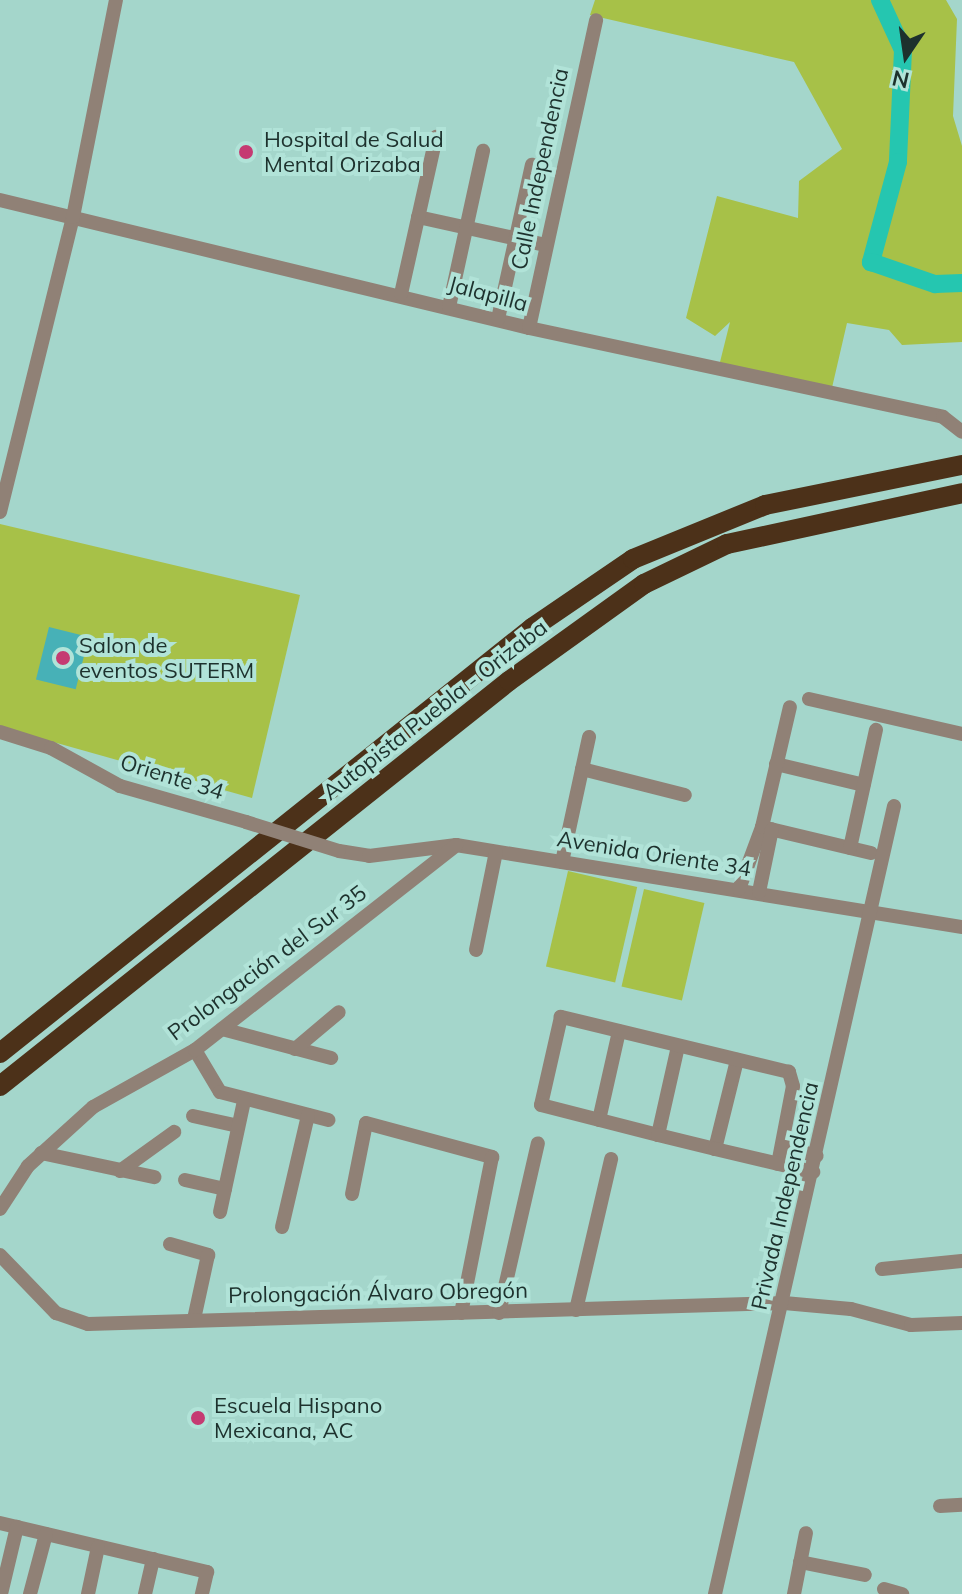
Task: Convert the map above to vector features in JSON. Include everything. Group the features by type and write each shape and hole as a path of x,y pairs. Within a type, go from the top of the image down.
{"highway":[{"name":"Autopista Puebla - Orizaba","path":"0,1053 519,638 633,559 765,505 962,465"},
{"name":"Autopista Puebla - Orizaba","path":"0,1086 509,681 644,584 727,544 962,493"}],"street":[{"path":"0,512 73,217 116,0"},
{"name":"Calle Independencia","path":"529,328 596,20"},
{"path":"401,294 436,137"},
{"path":"449,307 483,151"},
{"path":"498,319 532,165"},
{"name":"Jalapilla","path":"0,200 401,294 529,328 943,417 962,432"},
{"path":"418,217 545,245"},
{"path":"809,699 962,734"},
{"path":"759,892 776,764 790,707"},
{"path":"850,848 876,730"},
{"name":"Oriente 34","path":"0,732 51,748 120,786 339,851"},
{"path":"562,862 589,737"},
{"path":"776,764 864,785"},
{"path":"582,769 685,795"},
{"name":"Privada Independencia","path":"715,1594 784,1303 894,806"},
{"path":"767,828 871,853"},
{"path":"739,889 767,828"},
{"name":"Avenida Oriente 34","path":"339,851 369,856 456,845 962,927"},
{"name":"Prolongación del Sur 35","path":"0,1209 41,1153 93,1107 195,1050 456,845"},
{"path":"476,950 496,852"},
{"path":"295,1049 339,1012"},
{"path":"778,1164 793,1078 737,1060 561,1017 541,1105 658,1135 715,1149 778,1164 813,1172"},
{"path":"222,1029 331,1058"},
{"path":"599,1120 619,1031"},
{"path":"658,1135 678,1046"},
{"path":"195,1050 220,1092 244,1101 328,1120"},
{"path":"715,1149 737,1060"},
{"path":"220,1212 244,1101"},
{"path":"282,1227 308,1115"},
{"path":"193,1116 238,1126"},
{"path":"352,1194 366,1123 492,1157 461,1313"},
{"path":"120,1171 174,1132"},
{"path":"499,1313 538,1143"},
{"path":"782,1146 817,1156"},
{"path":"41,1153 154,1177"},
{"path":"576,1310 611,1159"},
{"path":"185,1180 225,1189"},
{"path":"170,1244 208,1255 194,1319"},
{"name":"Prolongación Álvaro Obregón","path":"0,1255 71,1321 499,1313 784,1303 851,1309 911,1325 962,1323"},
{"path":"882,1269 962,1261"},
{"path":"940,1506 962,1505"},
{"path":"0,1523 207,1572 202,1594"},
{"path":"1,1594 17,1527"},
{"path":"794,1594 806,1533"},
{"path":"30,1594 46,1534"},
{"path":"88,1594 98,1547"},
{"path":"145,1594 153,1559"},
{"path":"800,1562 865,1575"},
{"path":"884,1589 901,1594"}],"green space":[{"path":"595,0 946,0 957,19 953,116 962,146 962,342 902,345 889,330 847,323 831,392 719,366 730,322 715,336 686,318 717,196 798,218 799,181 842,149 794,62 590,15"},
{"path":"0,524 300,595 252,798 0,727"},
{"path":"568,871 637,887 615,982 546,966"},
{"path":"644,889 704,903 682,1000 622,986"}],"building":[{"name":"Salon de eventos SUTERM","path":"49,627 89,637 76,689 36,679"}],"waterway":[{"path":"880,0 903,50 898,162 871,262 935,284 962,283"}],"place":[{"name":"Hospital de Salud Mental Orizaba","path":"246,152"},
{"name":"Salon de eventos SUTERM","path":"63,658"},
{"name":"Escuela Hispano Mexicana, AC","path":"198,1418"}]}
